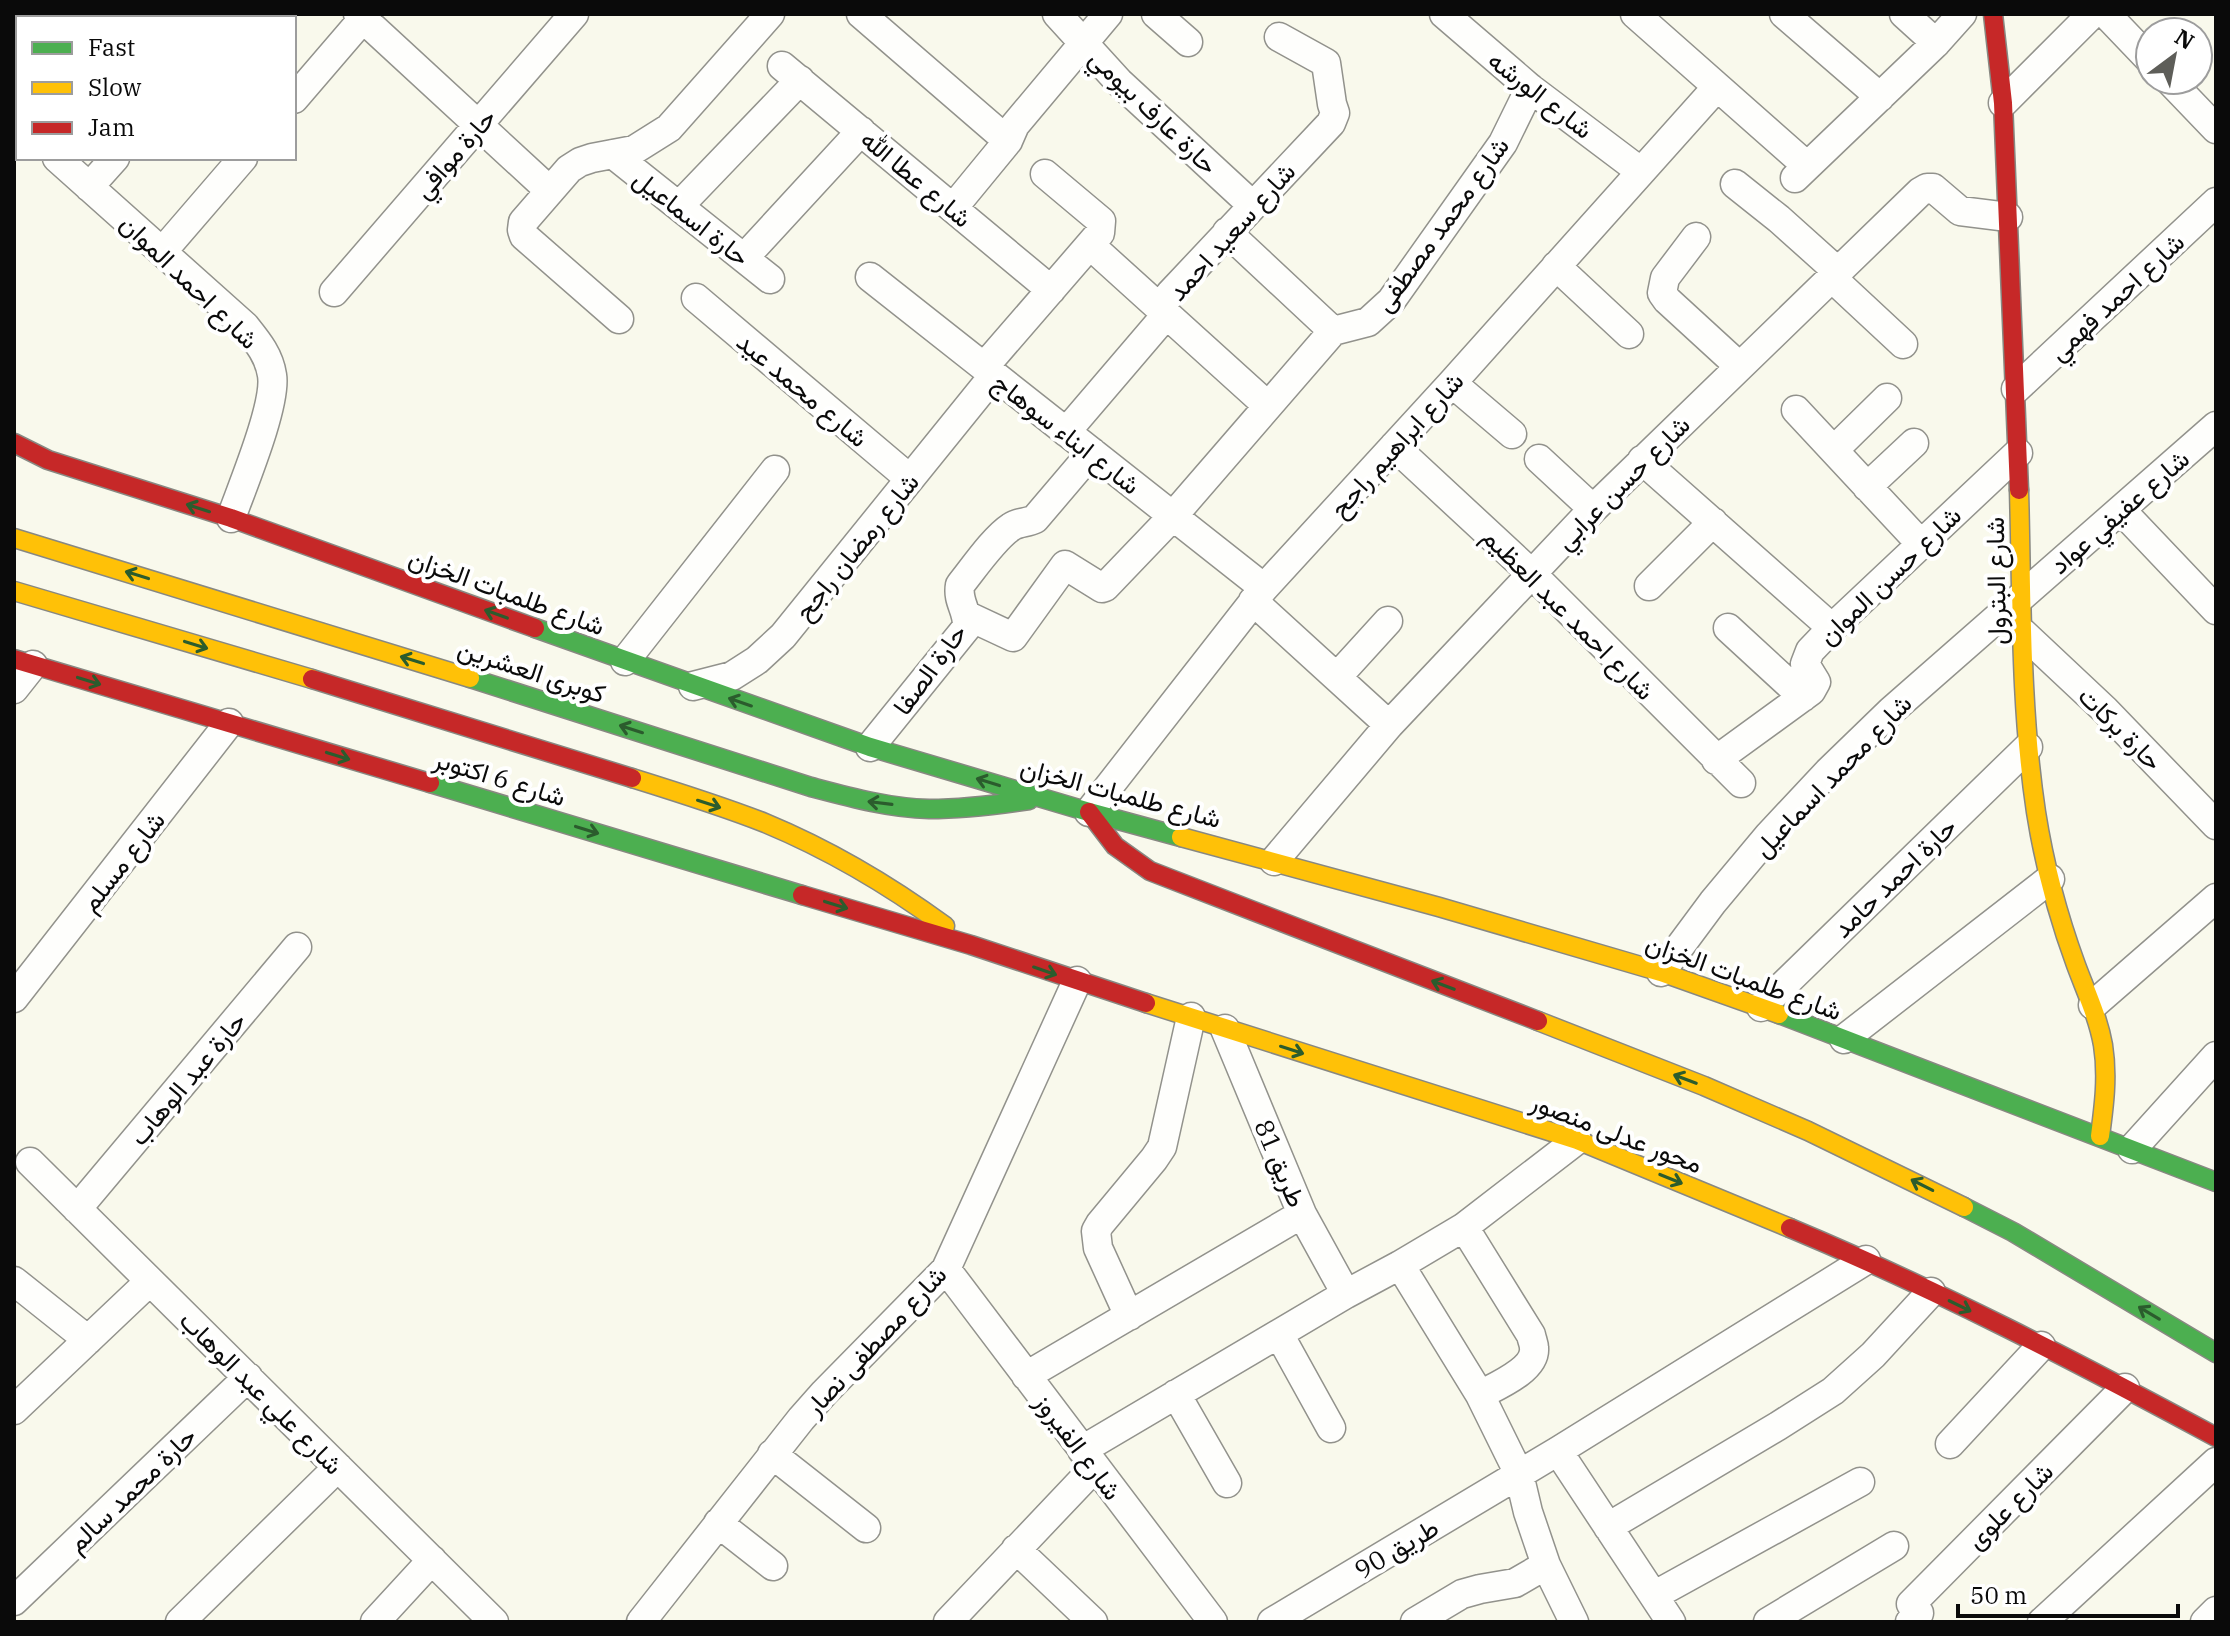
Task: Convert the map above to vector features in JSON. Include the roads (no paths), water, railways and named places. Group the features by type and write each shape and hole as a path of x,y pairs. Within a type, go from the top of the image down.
{"main road":[{"name":"شارع البترول","path":"1993,14 2003,103 2016,389 2023,698 2036,813 2050,879 2093,1005 2103,1047 2106,1090 2100,1136"},
{"name":"شارع طلمبات الخزان","path":"14,443 48,460 231,518 870,747 1089,812 1533,933 1661,972 1761,1007 2216,1182"},
{"path":"26,473 48,460"},
{"name":"كوبرى العشرين","path":"14,538 868,802 926,809 984,807 1041,798"},
{"path":"14,591 474,729 738,813 788,833 883,883 971,945"},
{"name":"شارع 6 اكتوبر","path":"23,662 971,945"},
{"path":"1089,812 1105,836 1125,856 1150,871 1704,1086 1808,1131 2013,1232 2216,1353"},
{"name":"محور عدلى منصور","path":"971,945 1577,1140 1866,1260 2125,1388 2216,1437"}],"street":[{"name":"حارة موافي","path":"334,292 574,14"},
{"path":"619,319 524,236 523,222 569,169 580,162 634,150 669,128 770,14"},
{"path":"861,14 1008,141"},
{"name":"حارة عارف بيومي","path":"1057,14 1119,82 1252,205"},
{"path":"953,208 1008,141 1015,125 1108,14"},
{"path":"1156,14 1188,42"},
{"name":"شارع الورشه","path":"1444,14 1530,88 1640,171"},
{"path":"1635,14 1717,87 1801,172 1936,43 1962,14"},
{"path":"1784,14 1880,97"},
{"path":"1904,14 1936,43"},
{"path":"2003,103 2092,14"},
{"path":"2106,14 2134,43"},
{"path":"296,97 363,16 550,191"},
{"name":"شارع سعيد احمد","path":"1066,432 1160,322 1164,303 1170,294 1331,123 1335,113 1326,63 1279,37"},
{"name":"شارع عطا الله","path":"679,206 791,73 1051,290"},
{"name":"شارع ابراهيم راجح","path":"1089,812 1259,594 1717,87"},
{"name":"شارع محمد مصطفى","path":"1333,331 1368,322 1391,301 1503,143 1530,88"},
{"path":"2188,96 2212,116"},
{"path":"744,258 861,131"},
{"name":"حارة اسماعيل","path":"613,154 770,279"},
{"name":"شارع احمد الموان","path":"59,160 245,326 262,347 273,376 268,411 231,518"},
{"path":"89,187 113,160"},
{"path":"162,252 241,160"},
{"path":"1045,174 1101,221 1100,233 1090,245 1268,406"},
{"path":"1735,184 1779,219 1903,344"},
{"name":"شارع حسن عرابي","path":"1274,861 1389,725 1593,509 1920,192 1933,188 1960,211 2008,217"},
{"name":"شارع احمد فهمي","path":"2016,389 2216,202"},
{"path":"968,616 1013,637 1063,566 1105,587 1173,516 1333,331 1227,232"},
{"path":"1696,237 1665,278 1662,293 1739,366"},
{"name":"شارع رمضان راجح","path":"693,686 732,676 757,660 783,636 910,479 1051,290 1090,245"},
{"path":"1556,266 1629,334"},
{"name":"شارع ابناء سوهاج","path":"870,277 1173,516 1259,594 1337,677 1389,725"},
{"name":"شارع محمد عيد","path":"696,298 910,479"},
{"path":"1452,383 1512,434"},
{"path":"1834,450 1887,398"},
{"path":"1796,410 1920,543"},
{"name":"شارع عفيفي عواد","path":"2022,596 2216,426"},
{"path":"1867,487 1914,443"},
{"name":"شارع احمد عبد العظيم","path":"1394,446 1532,574 1741,783"},
{"name":"حارة الصفا","path":"870,747 967,627 968,616 958,596 960,585 1003,533 1019,523 1035,519 1092,452"},
{"name":"شارع حسن الموان","path":"1803,697 1815,687 1816,682 1808,671 1806,657 1920,543 2018,453"},
{"path":"1539,459 1593,509"},
{"path":"1642,460 1832,628"},
{"path":"625,661 775,470"},
{"path":"2121,510 2216,610"},
{"path":"1649,586 1713,522"},
{"name":"شارع محمد اسماعيل","path":"1661,972 1713,902 1769,835 1828,772 1891,711 2022,596"},
{"path":"1337,677 1388,621"},
{"path":"1716,760 1803,697 1728,628"},
{"name":"حارة بركات","path":"2023,633 2105,710 2216,825"},
{"path":"14,689 23,662"},
{"name":"شارع مسلم","path":"14,998 229,723"},
{"name":"حارة احمد حامد","path":"1761,1007 2028,747"},
{"path":"1844,1039 2050,879"},
{"path":"2093,1005 2216,898"},
{"name":"حارة عبد الوهاب","path":"77,1209 297,947"},
{"name":"شارع مصطفى نصار","path":"641,1622 772,1454 824,1393 946,1269 1077,981"},
{"path":"1129,1316 1098,1248 1096,1231 1162,1147 1191,1017"},
{"name":"طريق 81","path":"1225,1029 1302,1214 1346,1294"},
{"path":"2132,1149 2216,1056"},
{"path":"948,1622 1016,1549 1089,1458 1176,1394 1464,1227 1577,1140"},
{"name":"شارع علي عبد الوهاب","path":"30,1162 494,1622"},
{"path":"1026,1376 1302,1214"},
{"path":"1464,1227 1531,1335 1535,1349 1532,1360 1522,1371 1480,1395"},
{"name":"طريق 90","path":"1272,1622 1558,1451 1866,1260"},
{"path":"1400,1265 1480,1395 1519,1474 1546,1565 1574,1622"},
{"name":"شارع الفيروز","path":"946,1269 1213,1622"},
{"path":"14,1281 88,1340"},
{"path":"14,1410 150,1281"},
{"path":"1608,1527 1833,1391 1873,1355 1931,1292"},
{"path":"1279,1334 1331,1428"},
{"path":"1950,1444 2041,1346"},
{"name":"حارة محمد سالم","path":"14,1601 248,1377"},
{"name":"شارع علوى","path":"1919,1619 1911,1604 2125,1388"},
{"path":"1176,1394 1227,1483"},
{"path":"1558,1451 1671,1622"},
{"path":"772,1454 866,1528"},
{"path":"2042,1622 2216,1462"},
{"path":"180,1622 338,1467"},
{"path":"1655,1595 1860,1482"},
{"path":"718,1523 773,1566"},
{"path":"1768,1622 1894,1546"},
{"path":"1016,1549 1093,1622"},
{"path":"375,1622 432,1560"},
{"path":"1415,1622 1462,1594 1515,1583 1546,1565"},
{"path":"2205,1622 2216,1611"}]}
